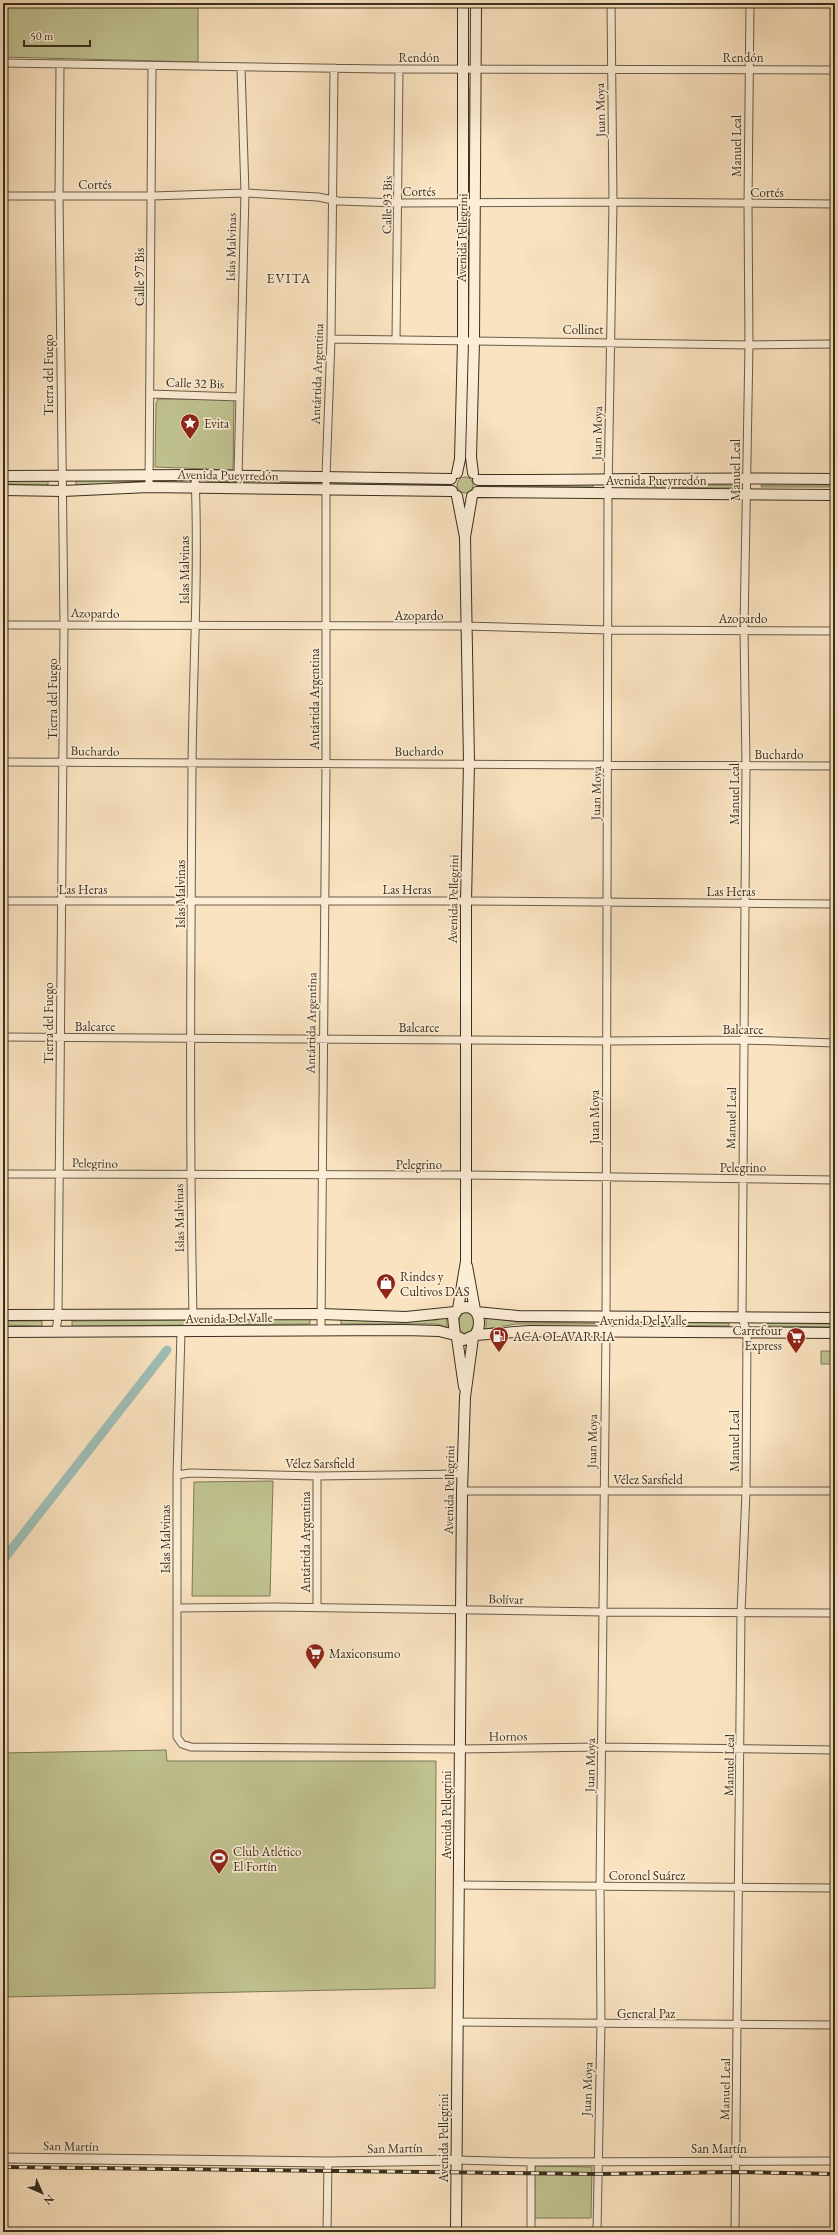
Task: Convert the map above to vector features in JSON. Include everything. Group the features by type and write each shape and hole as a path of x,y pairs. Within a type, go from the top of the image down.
{"main road":[{"name":"Avenida Pellegrini","path":"454,476 460,458 463,341 463,3"},
{"name":"Avenida Pellegrini","path":"475,476 471,457 474,341 476,3"},
{"path":"466,470 475,476 474,494 465,499 454,494 454,476 466,470"},
{"name":"Avenida Pueyrredón","path":"3,476 195,475 403,478 454,476"},
{"name":"Avenida Pueyrredón","path":"475,476 608,481 746,477 835,479"},
{"path":"403,478 403,491"},
{"name":"Avenida Pueyrredón","path":"3,490 63,491 150,487 403,491 454,494"},
{"name":"Avenida Pueyrredón","path":"474,494 608,493 835,495"},
{"name":"Avenida Pellegrini","path":"454,494 465,537"},
{"name":"Avenida Pellegrini","path":"474,494 465,537 465,626 469,763 466,901 465,1176 466,1261 476,1311"},
{"name":"Avenida Pellegrini","path":"456,1310 466,1261"},
{"path":"471,1307 476,1311 479,1325 474,1337 464,1340 456,1337 452,1324 456,1310 471,1307"},
{"name":"Avenida Del Valle","path":"3,1315 322,1314 406,1317 456,1310"},
{"name":"Avenida Del Valle","path":"476,1311 518,1316 835,1318"},
{"name":"Avenida Del Valle","path":"3,1332 321,1330 440,1331 456,1337"},
{"name":"Avenida Del Valle","path":"474,1337 529,1331 606,1333 747,1332 835,1334"},
{"name":"Avenida Pellegrini","path":"456,1337 465,1397"},
{"name":"Avenida Pellegrini","path":"456,2232 462,1474 465,1397 474,1337"}],"street":[{"name":"Juan Moya","path":"597,2232 601,2024 600,1887 606,1333 608,481 613,202 611,3"},
{"name":"Manuel Leal","path":"735,2232 741,1749 741,1613 746,1492 747,1332 742,1318 742,1179 746,766 744,630 748,494 746,477 749,345 748,204 750,3"},
{"name":"Rendón","path":"3,63 242,68 835,70"},
{"name":"Tierra del Fuego","path":"56,1332 58,1316 60,1174 64,624 63,491 61,476 59,196 60,65"},
{"name":"Calle 97 Bis","path":"150,487 152,67"},
{"name":"Islas Malvinas","path":"238,476 245,193 242,68"},
{"name":"Antártida Argentina","path":"321,1330 326,765 326,476 331,339 331,198 334,68"},
{"name":"Calle 93 Bis","path":"396,340 399,203 399,69"},
{"name":"Cortés","path":"3,196 152,196 245,193 331,198 338,201 399,203 613,202 835,204"},
{"name":"Collinet","path":"331,339 610,341 749,345 835,344"},
{"name":"Calle 32 Bis","path":"150,394 240,397"},
{"name":"Islas Malvinas","path":"193,1314 190,1176 192,1039 192,764 196,626 195,475"},
{"name":"Azopardo","path":"3,625 64,624 326,627 465,626 608,630 835,631"},
{"name":"Buchardo","path":"3,762 326,765 608,763 835,766"},
{"name":"Las Heras","path":"3,901 466,901 835,904"},
{"name":"Balcarce","path":"3,1038 465,1039 607,1041 744,1040 835,1042"},
{"name":"Pelegrino","path":"3,1174 465,1176 835,1180"},
{"name":"Islas Malvinas","path":"181,1332 177,1475 177,1736 182,1744"},
{"name":"Vélez Sarsfield","path":"177,1475 190,1473 317,1476 462,1474"},
{"name":"Antártida Argentina","path":"317,1476 317,1608"},
{"name":"Vélez Sarsfield","path":"462,1492 835,1491"},
{"name":"Bolívar","path":"177,1608 835,1613"},
{"name":"Hornos","path":"182,1744 191,1747 459,1749 602,1747 835,1750"},
{"name":"Coronel Suárez","path":"459,1885 835,1888"},
{"name":"General Paz","path":"457,2022 835,2025"},
{"name":"San Martín","path":"3,2158 328,2162 456,2160 531,2162 835,2161"},
{"path":"327,2232 328,2162"},
{"path":"531,2162 531,2232"}],"green space":[{"path":"3,3 198,3 198,62 3,57"},
{"path":"469,88 471,88 470,197 468,197"},
{"path":"158,399 234,399 233,470 155,467 156,403"},
{"path":"462,477 468,477 473,482 471,491 468,493 462,493 457,488 457,482"},
{"path":"3,479 48,480 48,485 3,484"},
{"path":"76,480 137,481 137,485 76,485"},
{"path":"208,480 317,482 317,487 208,485"},
{"path":"336,482 385,482 385,487 336,487"},
{"path":"483,484 593,484 593,487 483,486"},
{"path":"624,485 734,485 734,488 624,487"},
{"path":"761,485 835,485 835,487 761,487"},
{"path":"465,1311 469,1311 475,1316 474,1331 464,1335 459,1330 458,1323"},
{"path":"447,1316 447,1327 437,1324 341,1324 341,1319 437,1320"},
{"path":"486,1317 516,1322 595,1324 516,1324 486,1329"},
{"path":"310,1319 310,1324 72,1326 72,1321"},
{"path":"3,1321 42,1321 42,1326 3,1325"},
{"path":"626,1322 729,1323 729,1326 626,1325"},
{"path":"765,1323 835,1324 835,1327 765,1326"},
{"path":"821,1351 835,1351 835,1364 821,1364"},
{"path":"273,1481 270,1596 192,1596 194,1482"},
{"name":"Club Atlético El Fortín","path":"166,1750 167,1761 436,1761 435,1988 3,1997 3,1753"},
{"path":"535,2166 592,2167 591,2218 534,2218"}],"waterway":[{"path":"3,1560 167,1350"}],"railway":[{"path":"3,2167 597,2174 736,2172 835,2174"}],"place":[{"name":"Evita","path":"190,440"},
{"name":"Rindes y Cultivos DAS","path":"386,1300"},
{"name":"ACA OLAVARRIA","path":"499,1353"},
{"name":"Carrefour Express","path":"796,1354"},
{"name":"Maxiconsumo","path":"315,1670"},
{"name":"Club Atlético El Fortín","path":"219,1875"}],"district":[{"name":"EVITA","path":"289,278"}]}
